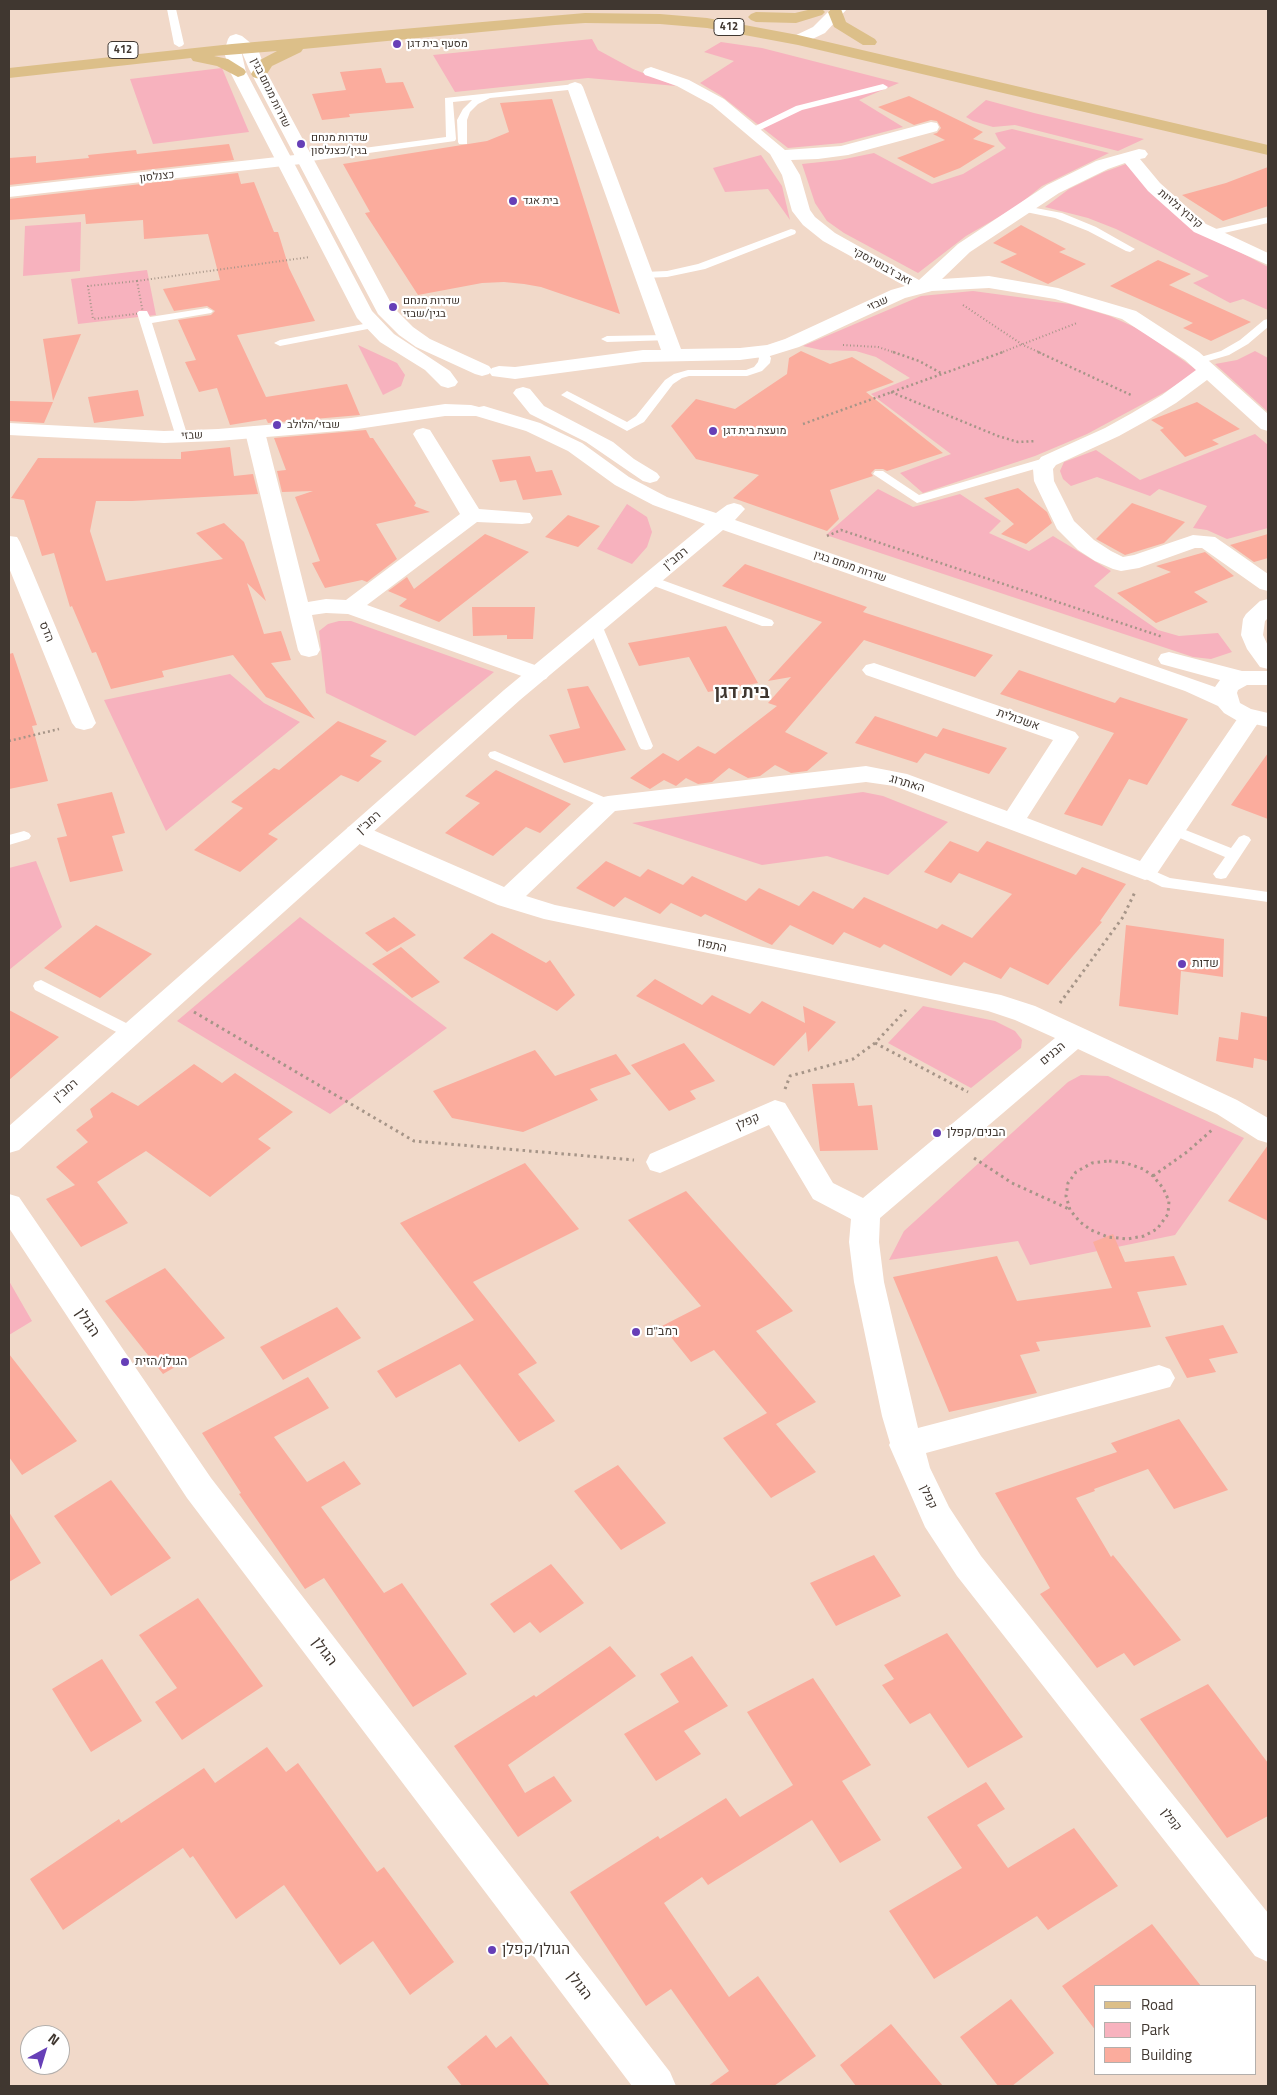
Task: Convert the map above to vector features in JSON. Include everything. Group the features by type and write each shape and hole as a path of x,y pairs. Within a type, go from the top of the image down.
{"main road":[{"name":"412","path":"240,46 540,9"},
{"name":"412","path":"706,9 756,17 800,33 1268,150"},
{"path":"756,17 796,18 818,10"},
{"path":"838,11 839,24 868,42"},
{"name":"412","path":"9,60 317,43 555,20 623,18 707,23 800,33 819,30 1268,137"},
{"path":"259,74 266,62 275,56 317,43"},
{"name":"412","path":"9,73 178,50"},
{"path":"178,50 222,62 238,72"}],"street":[{"path":"800,33 818,10"},
{"path":"819,30 838,11"},
{"name":"שדרות מנחם בגין","path":"240,46 238,72 355,299 374,325 399,346 443,375 446,384 442,392 450,404 526,424 575,447 622,481 660,501 820,539 1179,662 1242,678 1268,672"},
{"name":"שדרות מנחם בגין","path":"240,46 259,74 385,310 406,331 422,343 439,352 517,379 522,386 522,392 537,410 593,438 648,476 727,516 1185,683 1226,701 1232,708 1259,719"},
{"name":"זאב ז'בוטינסקי","path":"651,72 683,83 718,102 780,155 791,175 801,211 809,221 829,237 926,286 989,282 1058,294 1128,315 1160,334 1203,366 1268,426"},
{"path":"575,87 670,346"},
{"path":"780,155 842,151 931,127"},
{"name":"שבזי","path":"376,421 428,399 459,375 491,371 515,373 583,365 642,356 670,346 740,354 792,343 898,294 926,286 964,248 1053,189 1102,165 1135,156"},
{"name":"קיבוץ גלויות","path":"1135,156 1175,207 1200,228 1268,260"},
{"name":"כצנלסון","path":"9,192 304,159"},
{"name":"שבזי","path":"9,429 182,437 376,421 427,411 477,411 510,406 518,400 522,392 540,380 583,365"},
{"path":"1203,366 1169,399 1112,432 1046,451 1043,469 1044,480 1066,524 1086,544 1103,556 1121,564 1139,561 1193,540 1208,542 1268,584"},
{"path":"254,432 309,650"},
{"path":"423,434 472,515"},
{"path":"660,501 680,538"},
{"path":"351,608 472,515 522,518"},
{"name":"רמב\"ן","path":"9,1142 538,674 651,580 680,538 727,516"},
{"name":"הדס","path":"9,542 84,723"},
{"path":"299,610 326,606 351,608 538,674"},
{"path":"1268,606 1254,619 1252,635 1268,672"},
{"name":"אשכולית","path":"874,670 1066,737 1012,822"},
{"path":"1226,701 1225,693 1228,686 1242,678"},
{"path":"1145,872 1173,830 1259,719"},
{"name":"האתרוג","path":"608,804 866,774 898,779 1145,872"},
{"path":"507,900 608,804"},
{"name":"התפוז","path":"357,834 507,900 552,913 991,1002 1025,1013 1075,1036"},
{"name":"הבנים","path":"866,1213 1075,1036 1227,1107 1268,1132"},
{"name":"קפלן","path":"660,1162 775,1110 823,1191 866,1213 864,1242 869,1282 906,1445 937,1518 969,1566 1268,1943"},
{"name":"הגולן","path":"9,1205 199,1488 656,2086"},
{"path":"906,1445 1159,1378"}],"lane":[{"path":"170,9 178,50"},
{"path":"304,159 451,138 448,100 575,87"},
{"path":"752,130 799,108 883,87"},
{"path":"463,142 462,120 466,110 475,102 488,95"},
{"path":"1025,209 1058,215 1092,229 1130,249"},
{"path":"1211,233 1268,220"},
{"path":"644,276 667,274 701,267 791,232"},
{"path":"182,437 144,317 207,311"},
{"path":"1203,366 1244,342 1268,322"},
{"path":"280,343 374,325"},
{"path":"607,339 670,346"},
{"path":"567,395 627,427 640,418 669,382 678,376 688,373 747,373 758,369 764,363 765,358 761,351"},
{"path":"879,474 917,499 1046,451"},
{"path":"651,580 767,623"},
{"path":"595,626 646,746"},
{"path":"495,755 608,804"},
{"path":"1173,830 1233,855"},
{"path":"9,840 24,836"},
{"path":"1221,874 1244,840"},
{"path":"1145,872 1167,883 1268,897"},
{"path":"41,986 132,1033"}],"path":[{"path":"137,280 144,317 93,318 88,286 332,254"},
{"path":"926,286 1023,345 1135,397 1127,402"},
{"path":"803,424 1023,345 1110,309"},
{"path":"803,338 814,344 878,347 919,361 942,374"},
{"path":"891,392 998,436 1046,451"},
{"path":"820,539 841,530 1163,637"},
{"path":"9,741 84,723"},
{"path":"1046,1022 1123,917 1145,872"},
{"path":"775,1110 790,1076 853,1059 875,1043 925,989"},
{"path":"171,999 414,1141 660,1162"},
{"path":"875,1043 993,1105"},
{"path":"1153,1176 1187,1152 1213,1130 1227,1107"},
{"path":"950,1142 1012,1183 1070,1210"},
{"path":"1109,1161 1126,1163 1153,1176 1163,1188 1169,1201 1168,1214 1158,1229 1144,1236 1127,1239 1108,1237 1091,1230 1080,1222 1070,1210 1066,1196 1068,1183 1076,1172 1092,1163 1109,1161"}],"green space":[{"path":"592,39 598,50 633,69 676,86 588,78 455,92 433,55"},
{"path":"721,42 762,48 899,83 859,100 903,127 842,143 788,148 720,95 700,83 734,61 704,52"},
{"path":"222,68 249,132 153,144 130,79"},
{"path":"986,100 1144,139 1118,151 1015,125 993,127 966,117"},
{"path":"1012,129 1109,153 1042,186 1016,207 966,236 918,273 844,233 827,221 815,203 802,164 840,160 874,153 932,184 963,174 1006,148 999,141 995,133"},
{"path":"761,155 782,186 790,220 768,189 725,192 713,168"},
{"path":"1126,164 1199,230 1268,267 1268,310 1243,299 1230,303 1193,283 1209,276 1116,229 1088,218 1045,207 1069,189 1104,172"},
{"path":"81,222 80,271 23,276 25,226"},
{"path":"147,270 156,315 78,324 71,279"},
{"path":"973,291 1070,304 1110,316 1141,330 1198,371 1165,392 1087,434 1035,456 923,493 900,473 951,454 871,394 910,378 876,357 856,351 821,350 803,346 921,296"},
{"path":"358,345 397,363 405,375 401,386 383,395"},
{"path":"1255,351 1268,358 1268,412 1215,364 1237,360"},
{"path":"1255,434 1268,445 1268,528 1227,539 1207,530 1193,528 1207,506 1159,489 1150,496 1097,477 1071,486 1063,479 1060,471 1064,462 1096,450 1140,480"},
{"path":"878,489 913,507 960,494 1001,521 989,533 1029,551 1053,536 1111,571 1094,586 1158,630 1179,636 1218,633 1232,652 1211,659 1193,657 826,535"},
{"path":"627,504 647,517 652,532 647,547 632,564 597,549"},
{"path":"339,621 351,621 494,672 415,736 326,693 319,631 328,624"},
{"path":"230,674 264,703 300,722 166,831 104,700"},
{"path":"863,792 883,796 948,822 888,875 827,856 762,865 632,823"},
{"path":"36,861 62,927 9,970 9,868"},
{"path":"300,917 447,1028 330,1114 177,1021"},
{"path":"923,1006 995,1021 1015,1031 1022,1040 1021,1048 971,1088 888,1043"},
{"path":"1081,1075 1108,1076 1244,1138 1175,1235 1030,1265 1018,1241 889,1260 904,1231 1068,1082"},
{"path":"9,1281 32,1321 9,1335"}],"building":[{"path":"381,68 386,83 403,82 414,108 349,114 350,117 322,120 312,94 346,90 340,72"},
{"path":"909,96 983,132 973,139 995,146 960,168 934,178 897,158 945,140 933,134 937,133 941,128 937,121 931,120 914,125 878,107"},
{"name":"בית אגד","path":"552,99 620,314 541,287 504,282 482,283 418,295 365,213 370,212 343,164 487,141 509,132 500,103"},
{"path":"229,144 234,160 9,185 9,158 36,156 36,163 89,158 88,155 136,150 137,154"},
{"path":"1268,167 1268,206 1223,221 1182,195 1226,183"},
{"path":"238,173 241,184 254,182 274,232 278,232 289,268 315,321 237,335 266,397 347,384 360,415 268,423 266,419 230,425 217,388 199,392 185,362 196,360 178,320 211,315 215,311 207,306 174,311 163,289 220,280 208,234 144,239 143,220 86,224 85,214 9,220 9,199"},
{"path":"1021,225 1066,249 1059,252 1086,264 1048,284 1000,262 1017,254 993,243"},
{"path":"1158,260 1191,274 1169,285 1251,322 1211,341 1183,328 1193,323 1110,286"},
{"path":"81,334 53,401 43,339"},
{"path":"801,351 830,364 852,357 894,382 866,392 943,453 887,471 875,469 871,473 873,476 830,490 839,519 827,531 733,498 759,475 696,459 671,426 696,399 735,409 787,374 789,358"},
{"path":"138,390 144,416 94,423 88,397"},
{"path":"9,401 53,402 44,423 9,421"},
{"path":"1197,402 1240,429 1212,440 1219,444 1185,457 1160,430 1164,428 1151,420"},
{"path":"366,430 416,503 414,506 430,512 376,524 397,559 367,582 362,580 325,588 312,563 320,561 295,497 313,491 282,492 277,471 286,470 274,438"},
{"path":"230,447 234,476 253,474 258,494 132,501 96,501 90,531 106,581 223,559 196,533 224,523 244,542 266,601 247,583 264,634 281,631 291,660 271,663 315,719 266,697 233,655 162,671 164,677 111,689 96,652 92,653 72,606 70,607 54,553 42,556 24,500 11,498 38,458 181,459 181,452"},
{"path":"530,456 536,472 552,470 562,495 523,500 516,480 500,482 492,460"},
{"path":"1018,488 1047,512 1052,523 1026,544 1001,534 1014,524 984,498"},
{"path":"1132,503 1185,522 1164,543 1125,555 1096,539"},
{"path":"568,515 600,526 578,547 545,537"},
{"path":"485,534 529,552 439,622 399,606 407,599 388,591 407,577 414,589"},
{"path":"1268,534 1268,558 1254,562 1230,545"},
{"path":"1205,552 1234,576 1194,592 1208,602 1156,623 1117,593 1171,572 1156,566"},
{"path":"745,564 867,607 863,612 993,655 975,677 864,640 785,732 828,753 807,771 791,773 775,765 760,776 748,778 729,768 712,782 698,784 686,778 676,786 664,780 650,789 630,778 663,753 678,761 698,746 715,754 777,706 768,703 791,677 768,681 822,622 722,586"},
{"path":"472,607 535,607 533,639 507,639 507,635 473,636"},
{"path":"726,626 758,683 708,692 689,657 639,666 628,643"},
{"path":"13,653 37,725 32,726 48,781 9,789 9,654"},
{"path":"1019,670 1115,703 1120,697 1188,719 1147,785 1129,779 1102,826 1064,814 1114,733 1000,694"},
{"path":"588,686 626,750 564,763 549,735 580,728 567,689"},
{"path":"875,716 937,737 943,728 1007,748 989,774 925,753 917,763 855,743"},
{"path":"338,721 387,741 370,756 382,761 358,782 341,775 268,834 278,839 240,872 194,850 243,808 231,802 274,768 279,770"},
{"path":"1268,753 1268,819 1231,805"},
{"path":"496,770 571,804 540,833 526,827 493,856 445,833 480,803 465,796"},
{"path":"112,792 125,833 112,836 123,871 70,882 57,838 67,836 57,804"},
{"path":"950,841 978,852 987,841 1076,875 1082,867 1126,884 1100,921 1102,922 1048,985 1010,967 1001,979 964,962 951,976 884,944 880,948 844,932 833,945 790,925 772,945 705,914 701,917 671,903 660,914 625,897 614,907 576,888 606,861 640,877 648,869 683,885 692,876 746,901 759,888 799,906 813,891 853,909 864,897 937,929 942,924 972,938 1012,894 959,873 951,883 924,872"},
{"path":"394,917 416,935 387,952 365,933"},
{"path":"96,925 152,954 100,998 44,968"},
{"path":"1126,925 1224,939 1223,977 1181,971 1178,1015 1119,1006"},
{"path":"492,933 546,963 550,960 575,995 557,1011 463,958"},
{"path":"401,947 440,982 412,998 372,964"},
{"path":"655,979 702,1005 712,995 750,1014 762,1001 805,1023 803,1006 836,1022 808,1052 806,1032 774,1066 636,996"},
{"path":"9,1010 59,1037 9,1080"},
{"path":"1241,1012 1268,1017 1268,1061 1254,1058 1253,1068 1216,1061 1219,1037 1238,1040"},
{"path":"684,1043 715,1081 690,1091 696,1099 669,1111 631,1065"},
{"path":"535,1050 555,1076 616,1054 631,1074 590,1089 598,1100 523,1132 452,1118 433,1091"},
{"path":"194,1064 222,1083 235,1073 293,1112 258,1139 271,1148 210,1197 146,1151 97,1182 128,1223 81,1247 46,1199 75,1185 56,1167 88,1142 76,1130 93,1117 90,1109 112,1092 138,1106"},
{"path":"854,1083 858,1106 872,1105 878,1150 820,1151 812,1084"},
{"path":"1268,1145 1268,1221 1228,1201"},
{"path":"525,1163 579,1229 473,1282 537,1363 518,1374 555,1421 519,1442 460,1364 396,1398 377,1371 474,1320 400,1223"},
{"path":"686,1191 793,1311 756,1331 816,1402 776,1424 816,1472 771,1498 723,1438 767,1413 714,1350 691,1362 662,1326 701,1306 628,1220"},
{"path":"1113,1234 1125,1262 1174,1256 1187,1285 1137,1292 1151,1327 1036,1342 1040,1351 1020,1355 1037,1393 949,1412 893,1277 997,1256 1017,1301 1112,1288 1093,1242"},
{"path":"165,1268 225,1338 163,1374 105,1301"},
{"path":"337,1307 361,1338 283,1380 260,1347"},
{"path":"1223,1325 1238,1353 1209,1359 1216,1372 1187,1378 1165,1337"},
{"path":"9,1354 77,1441 22,1475 9,1457"},
{"path":"308,1377 329,1408 274,1437 307,1482 344,1461 361,1484 321,1507 384,1593 402,1583 467,1674 413,1707 324,1578 305,1589 239,1494 241,1493 202,1433"},
{"path":"1179,1419 1228,1490 1174,1509 1148,1469 1094,1489 1095,1491 1076,1498 1111,1557 1113,1555 1181,1640 1134,1666 1124,1653 1097,1668 1040,1594 1050,1588 995,1493 1117,1452 1111,1443"},
{"path":"618,1465 666,1523 621,1550 574,1491"},
{"path":"111,1480 171,1558 111,1596 54,1516"},
{"path":"9,1512 41,1563 9,1582"},
{"path":"874,1555 901,1596 836,1626 810,1583"},
{"path":"551,1564 584,1603 540,1633 530,1622 514,1633 490,1604"},
{"path":"198,1598 263,1686 182,1740 155,1702 177,1688 139,1635"},
{"path":"947,1633 1023,1737 968,1768 930,1713 910,1724 882,1685 894,1679 884,1665"},
{"path":"610,1646 636,1676 508,1765 525,1793 554,1776 572,1801 518,1837 454,1746 534,1695 536,1697"},
{"path":"692,1656 728,1706 684,1731 701,1754 656,1781 624,1734 679,1702 660,1674"},
{"path":"102,1659 142,1721 91,1752 52,1689"},
{"path":"813,1678 871,1765 842,1781 881,1840 840,1863 812,1820 708,1885 702,1877 664,1903 729,1997 758,1976 816,2056 774,2086 708,2086 729,2071 671,1989 646,2006 570,1892 658,1836 660,1839 726,1798 740,1817 793,1785 747,1712"},
{"path":"1208,1684 1268,1763 1268,1816 1227,1838 1140,1719"},
{"path":"267,1747 286,1772 298,1763 377,1872 384,1867 454,1962 410,1995 373,1941 340,1965 284,1885 236,1919 193,1856 190,1858 183,1848 63,1930 30,1879 119,1819 121,1823 204,1768 215,1783"},
{"path":"986,1782 1005,1809 977,1825 1008,1868 1074,1828 1118,1886 1048,1930 1037,1916 934,1979 889,1911 962,1868 927,1817"},
{"path":"1152,1924 1200,1985 1094,1985 1094,2028 1062,1986"},
{"path":"1011,1999 1054,2053 1012,2086 998,2086 960,2037"},
{"path":"891,2024 943,2086 856,2086 840,2065"},
{"path":"486,2035 496,2048 511,2036 550,2086 462,2086 447,2067"}],"place":[{"name":"מסעף בית דגן","path":"397,44"},
{"name":"שדרות מנחם בגין/כצנלסון","path":"301,144"},
{"name":"בית אגד","path":"513,201"},
{"name":"שדרות מנחם בגין/שבזי","path":"393,307"},
{"name":"שבזי/הלולב","path":"277,425"},
{"name":"מועצת בית דגן","path":"713,431"},
{"name":"שדות","path":"1182,964"},
{"name":"הבנים/קפלן","path":"937,1133"},
{"name":"רמב\"ם","path":"636,1332"},
{"name":"הגולן/הזית","path":"125,1362"},
{"name":"הגולן/קפלן","path":"492,1950"}],"district":[{"name":"בית דגן","path":"742,694"}]}
